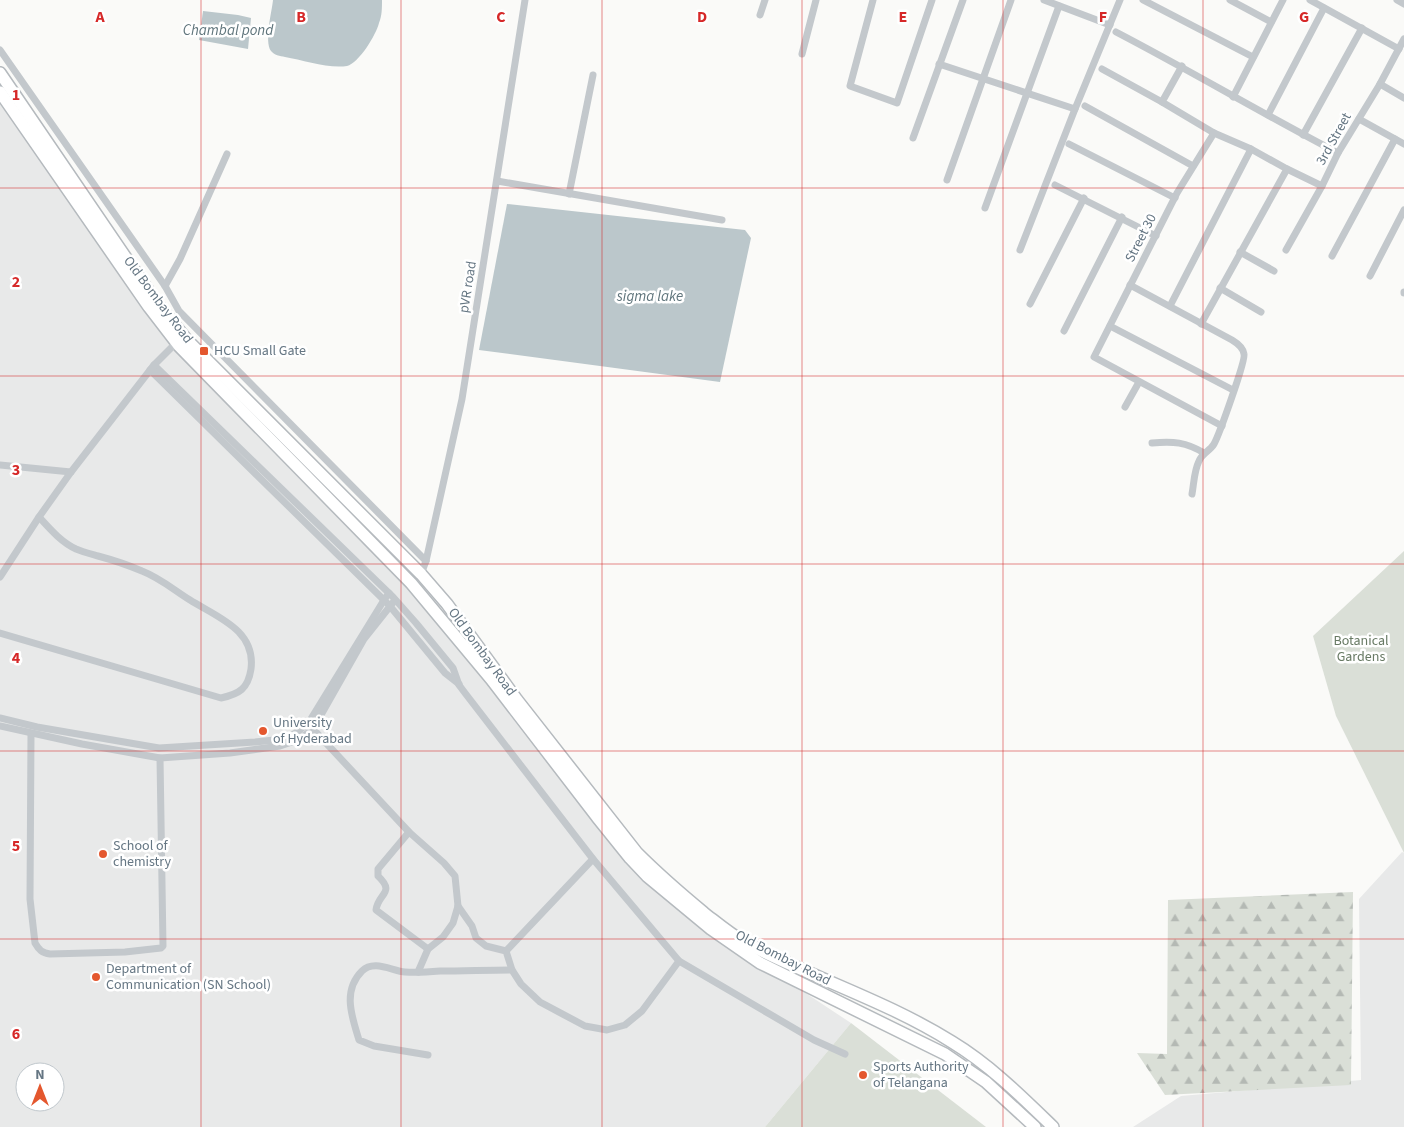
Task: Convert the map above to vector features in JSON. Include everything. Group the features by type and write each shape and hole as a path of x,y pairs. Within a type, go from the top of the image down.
{"main road":[{"name":"Old Bombay Road","path":"0,73 169,319 204,359 421,574 447,604 517,700 637,853 672,887 742,941 903,1016 953,1042 994,1072 1053,1127"},
{"name":"Old Bombay Road","path":"0,92 149,307 176,342 411,583 492,679 597,817 647,876 711,929 760,963 945,1054 986,1082 1035,1127"}],"street":[{"name":"pVR road","path":"421,574 426,561 462,398 525,0"},
{"path":"760,16 765,0"},
{"path":"802,54 816,0"},
{"path":"873,0 850,86 896,103 932,0"},
{"path":"913,138 963,0"},
{"path":"947,180 1011,0"},
{"path":"1044,0 1110,25"},
{"path":"1020,250 1075,108 1120,0"},
{"path":"1143,0 1253,57"},
{"path":"1230,0 1271,22"},
{"path":"1233,97 1284,0"},
{"path":"1310,0 1399,48"},
{"path":"1397,0 1404,4"},
{"path":"985,208 1059,6"},
{"path":"1268,116 1324,8"},
{"path":"1303,135 1362,28"},
{"path":"1116,32 1182,66 1233,97 1338,153"},
{"name":"3rd Street","path":"1286,250 1338,153 1380,84 1404,39"},
{"path":"0,50 165,286 179,311 426,561"},
{"path":"939,64 1075,108"},
{"path":"1162,102 1182,66"},
{"path":"1102,69 1214,133 1251,149 1322,186"},
{"path":"569,194 593,75"},
{"path":"1380,84 1404,98"},
{"path":"1085,106 1193,166"},
{"path":"1359,119 1404,144"},
{"name":"Street 30","path":"1139,382 1094,357 1175,198 1214,133"},
{"path":"1332,256 1395,138"},
{"path":"1069,144 1175,198"},
{"path":"1170,306 1251,149"},
{"path":"165,286 180,258 227,154"},
{"path":"1202,324 1220,288 1287,169"},
{"path":"497,181 722,220"},
{"path":"1055,185 1156,236"},
{"path":"1030,304 1084,198"},
{"path":"1370,276 1404,210"},
{"path":"1064,332 1122,218"},
{"path":"1240,252 1274,271"},
{"path":"1130,285 1232,340 1240,346 1245,354 1243,366 1214,446 1204,453 1196,467 1192,494"},
{"path":"1220,288 1261,312"},
{"path":"1110,326 1233,390"},
{"path":"0,578 39,517 71,472 152,367 176,342"},
{"path":"0,718 36,727 159,748 284,739 296,733 309,722 389,602 389,594 152,367"},
{"path":"152,367 389,602 416,623 453,668 459,684 529,778 593,859 679,961 814,1040 845,1054"},
{"path":"1125,407 1139,382 1222,426"},
{"path":"1152,443 1178,442 1194,446 1204,453"},
{"path":"0,465 71,472"},
{"path":"0,633 221,698 234,695 242,690 249,680 252,664 248,643 242,634 232,626 167,584 142,571 77,550 62,540 39,517"},
{"path":"0,726 31,734 160,758 230,753 280,746 298,740 313,730 364,639 389,602"},
{"path":"313,730 409,832 444,863 455,876 458,906 453,923 442,937 428,949 418,972"},
{"path":"31,734 30,899 35,943 43,953 125,952 161,948 163,946 160,758"},
{"path":"409,832 378,869 378,876 387,888 377,903 376,910 428,949"},
{"path":"506,951 593,859"},
{"path":"458,906 472,926 476,938 486,946 506,951"},
{"path":"506,951 512,970 521,984 540,1002 585,1026 606,1030 625,1025 642,1011 679,961"},
{"path":"428,1055 359,1040 350,1008 350,996 354,984 362,971 370,967 385,967 404,972 512,970"}],"shaded area":[{"name":"University of Hyderabad","path":"0,102 144,307 183,359 424,604 630,858 760,963 851,1023 765,1127 0,1127"},
{"path":"1402,852 1404,853 1404,1127 1133,1127 1181,1096 1361,1080 1359,899"}],"green space":[{"name":"Botanical Gardens","path":"1404,551 1404,853 1336,716 1313,636"},
{"path":"1353,892 1351,1085 1165,1095 1137,1053 1167,1054 1168,900"},
{"name":"Sports Authority of Telangana","path":"851,1023 986,1127 765,1127"}],"water":[{"path":"273,0 382,0 382,12 374,34 362,54 352,64 340,67 279,56 271,51 268,33"},
{"name":"Chambal pond","path":"203,11 251,18 248,49 199,40"},
{"name":"sigma lake","path":"507,204 745,230 751,238 720,382 479,350"}],"place":[{"name":"HCU Small Gate","path":"204,351"},
{"name":"University of Hyderabad","path":"263,731"},
{"name":"School of chemistry","path":"103,854"},
{"name":"Department of Communication (SN School)","path":"96,977"},
{"name":"Sports Authority of Telangana","path":"863,1075"}]}
